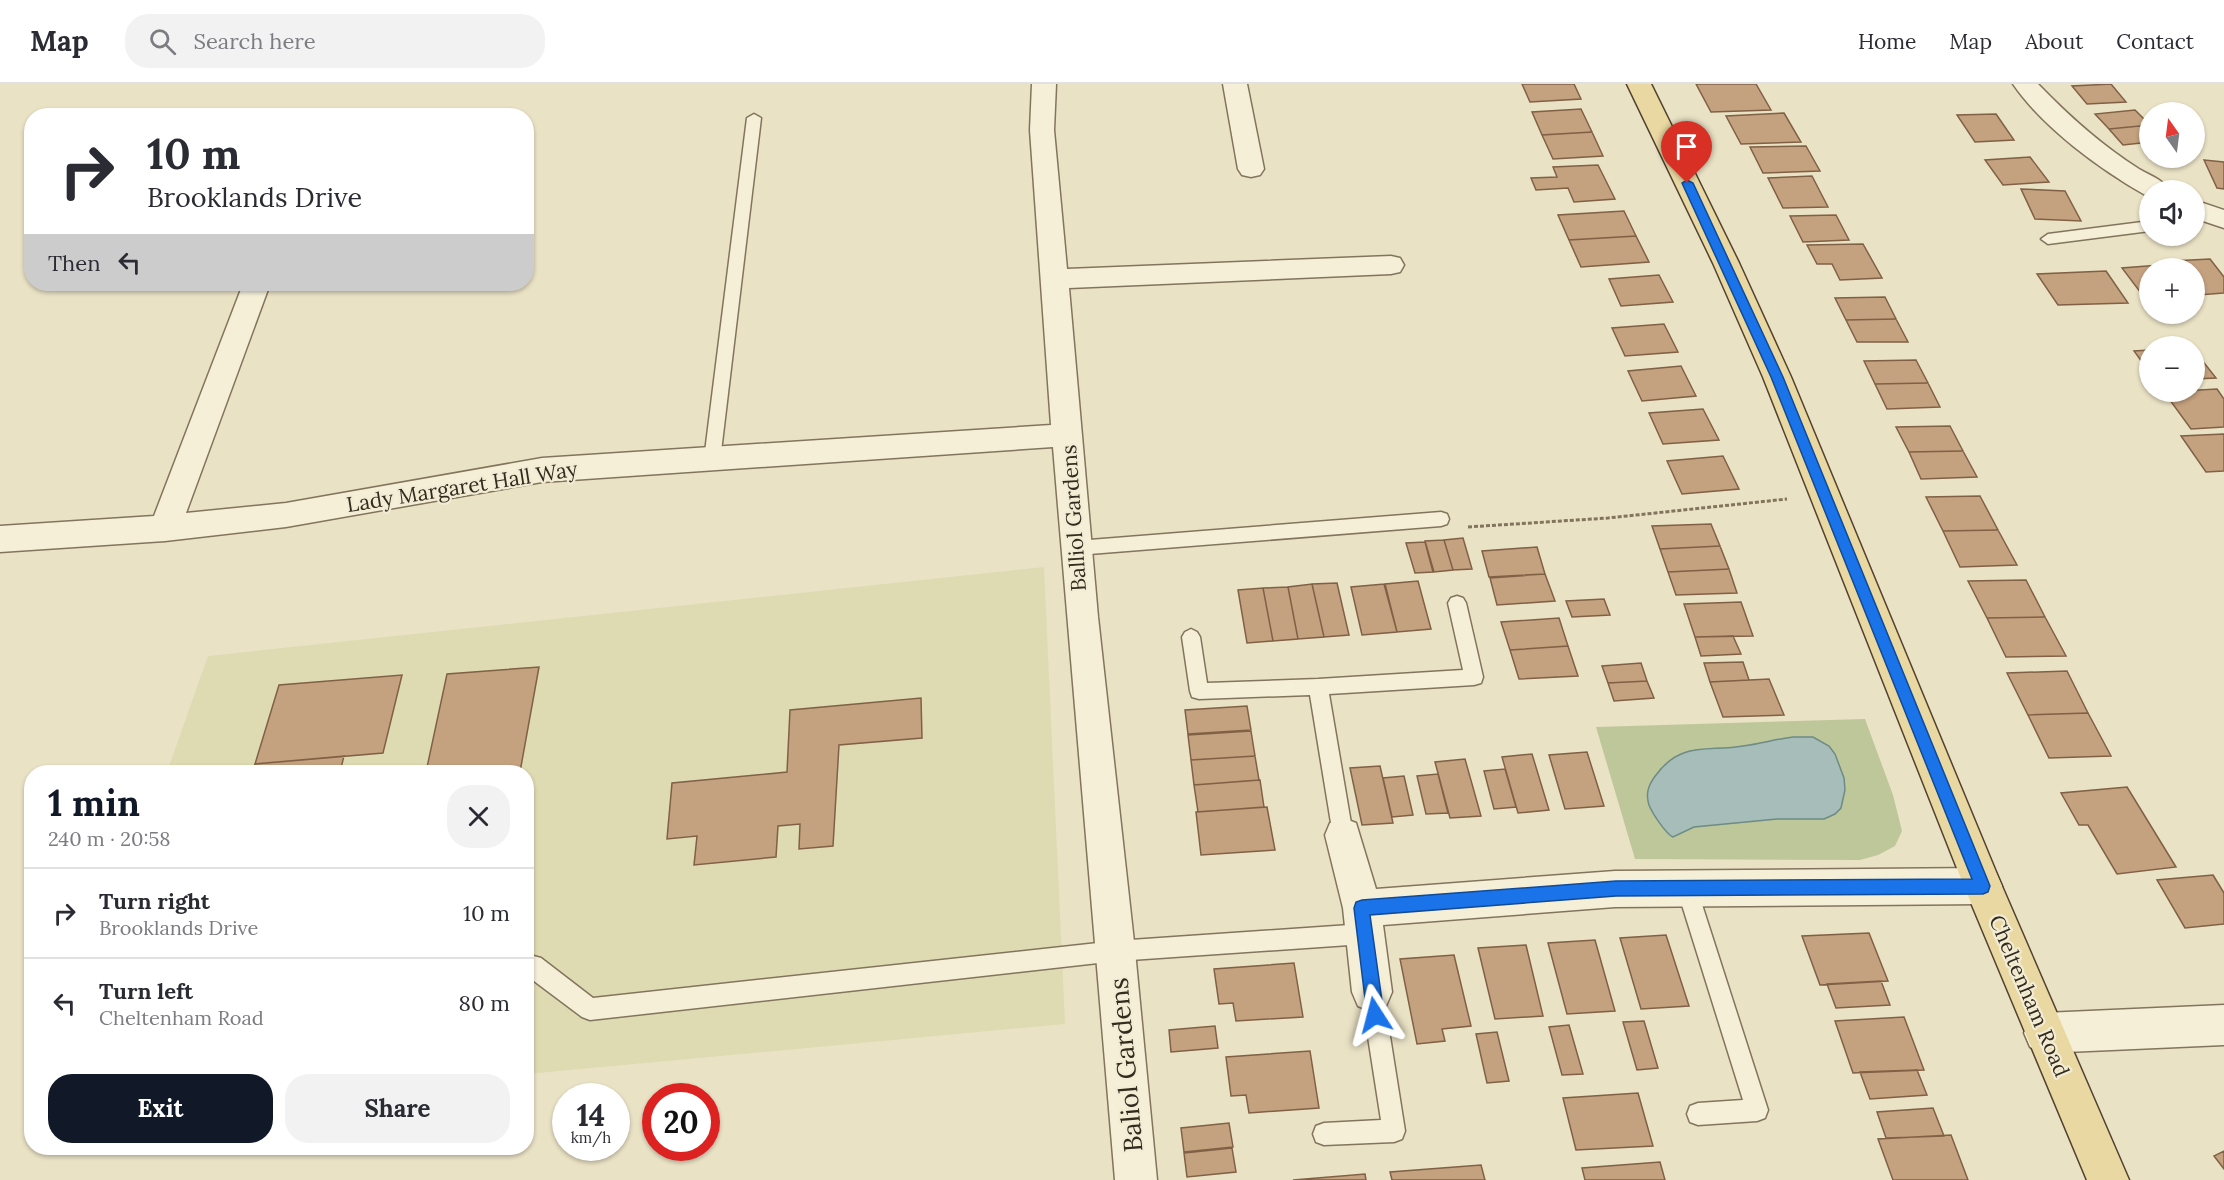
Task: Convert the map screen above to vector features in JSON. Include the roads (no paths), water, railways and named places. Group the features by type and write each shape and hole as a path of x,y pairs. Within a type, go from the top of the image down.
{"main road":[{"name":"Cheltenham Road","path":"1639,84 1726,263 1777,377 1983,886 2108,1180"}],"street":[{"name":"Balliol Gardens","path":"1044,84 1042,129 1082,617 1116,951"},
{"path":"1235,84 1251,169"},
{"path":"2025,84 2062,123 2104,159 2139,180"},
{"path":"1054,279 1391,266"},
{"path":"165,528 253,291"},
{"name":"Lady Margaret Hall Way","path":"0,539 165,528 286,515 542,470 1068,435"},
{"path":"1343,835 1363,921 1372,992"},
{"path":"1363,921 1616,889 1983,886"},
{"name":"Baliol Gardens","path":"1116,951 1136,1180"},
{"path":"2044,1033 2224,1025"}],"lane":[{"path":"712,460 754,118"},
{"path":"2048,239 2139,227"},
{"path":"1077,548 1442,519"},
{"path":"1191,637 1199,691 1318,687 1474,677 1457,603"},
{"path":"1318,687 1343,835"},
{"path":"1687,889 1757,1110 1698,1114"},
{"path":"534,965 590,1009 1116,951 1363,921"},
{"path":"1324,1134 1394,1131 1372,992"}],"water":[{"path":"1793,737 1813,737 1829,746 1835,754 1844,778 1845,790 1841,808 1835,814 1824,819 1777,819 1694,827 1673,837 1663,828 1649,805 1647,797 1656,775 1665,764 1685,752 1730,748"}]}
